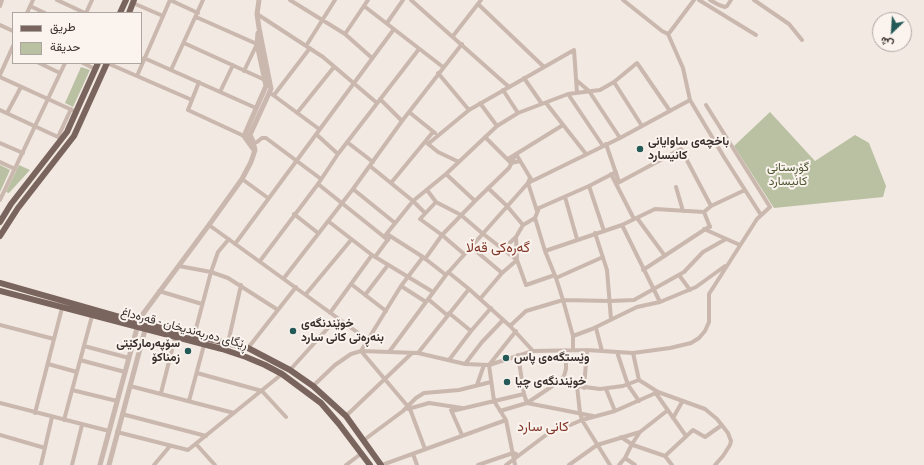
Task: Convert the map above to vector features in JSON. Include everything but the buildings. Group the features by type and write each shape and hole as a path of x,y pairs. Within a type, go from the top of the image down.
{"main road":[{"path":"120,12 126,0"},
{"path":"129,12 134,1"},
{"path":"0,236 18,208 74,136 107,64"},
{"path":"0,222 11,204 67,132 73,111 97,66"},
{"path":"0,283 137,325 226,342 248,348 290,370 313,386 346,416 382,465"},
{"name":"ڕێگای دەربەندیخان - قەرەداغ","path":"0,291 92,316 137,325 145,330 222,350 252,360 282,374 321,403 370,465"},
{"path":"222,350 226,342"}],"street":[{"path":"0,6 2,0"},
{"path":"27,12 33,0"},
{"path":"57,0 84,12"},
{"path":"86,12 92,0"},
{"path":"142,63 170,0 197,15 262,46"},
{"path":"171,70 203,0"},
{"path":"145,330 109,464 101,463 137,325 159,291 242,179 251,162 255,150 250,138 256,108 267,82 257,14 259,0"},
{"path":"290,0 345,34 372,58"},
{"path":"255,150 250,138 272,94 308,47 335,0"},
{"path":"345,34 368,0"},
{"path":"387,23 403,0"},
{"path":"411,0 509,87"},
{"path":"453,36 481,0"},
{"path":"623,0 662,31 668,34 684,68 690,100 761,215"},
{"path":"668,34 694,0"},
{"path":"699,0 756,35"},
{"path":"710,0 725,7 728,6 731,0"},
{"path":"754,0 789,24 802,40"},
{"path":"134,1 162,16"},
{"path":"478,4 544,67"},
{"path":"30,6 43,12"},
{"path":"364,6 443,67"},
{"path":"257,14 322,57 377,103"},
{"path":"0,25 12,31"},
{"path":"244,71 257,44 259,28"},
{"path":"235,244 394,29"},
{"path":"184,43 267,82"},
{"path":"257,44 267,82 271,88 272,94 320,130"},
{"path":"284,278 343,203 402,121 462,44"},
{"path":"0,110 58,137 73,111 0,76 12,49"},
{"path":"260,261 318,184 347,142 419,49"},
{"path":"391,183 428,144 469,110 574,50 577,93"},
{"path":"144,58 256,108"},
{"path":"330,313 388,236 395,223 413,201 446,174 497,126 518,113 568,94 600,90 614,82 637,63 670,111"},
{"path":"41,64 60,73"},
{"path":"0,200 64,64"},
{"path":"109,64 192,100"},
{"path":"137,76 142,64"},
{"path":"220,92 233,66"},
{"path":"296,113 334,67"},
{"path":"438,74 469,110"},
{"path":"524,78 586,154"},
{"path":"576,80 589,91 620,138"},
{"path":"199,82 188,110 250,138 266,138 321,179"},
{"path":"614,82 642,126"},
{"path":"7,112 21,87"},
{"path":"503,90 518,113"},
{"path":"568,94 605,145 616,172 618,183"},
{"path":"380,99 402,121"},
{"path":"389,352 447,274 470,246 530,180 620,138 690,100"},
{"path":"480,104 497,126"},
{"path":"313,386 335,365 352,354 361,351 418,353 465,364 486,365 533,351 587,350 633,353 648,352 695,341 708,327 709,294 756,219 770,208 706,105"},
{"path":"409,112 438,136"},
{"path":"361,351 408,276 442,236 474,201 509,168 510,161 516,154 563,125"},
{"path":"432,141 433,132"},
{"path":"428,144 433,132"},
{"path":"316,134 338,154"},
{"path":"485,137 510,161 520,161"},
{"path":"347,142 425,213"},
{"path":"0,143 22,153"},
{"path":"428,144 438,152 459,162"},
{"path":"618,183 681,149 711,206"},
{"path":"516,154 530,180 538,210 535,218 545,251 563,300 573,336 574,350"},
{"path":"0,162 15,169"},
{"path":"538,210 616,172"},
{"path":"446,174 474,201"},
{"path":"611,174 618,183 636,218 665,256"},
{"path":"242,179 268,198"},
{"path":"318,184 388,236 424,258 469,289 516,331 533,351"},
{"path":"589,186 604,231"},
{"path":"676,186 683,211"},
{"path":"488,188 507,206 523,225"},
{"path":"353,189 395,223"},
{"path":"427,190 436,202 461,215 517,260"},
{"path":"545,251 622,225 655,209 704,212 711,206 745,190"},
{"path":"565,197 578,239"},
{"path":"436,202 420,219 464,254"},
{"path":"704,212 710,226 709,232"},
{"path":"294,214 318,233"},
{"path":"503,249 516,237 523,225 535,218"},
{"path":"328,221 373,256 433,292"},
{"path":"209,225 368,340"},
{"path":"622,225 660,302"},
{"path":"643,270 710,226"},
{"path":"704,229 740,245"},
{"path":"595,233 607,270 611,319"},
{"path":"516,237 517,260 526,284 555,276 603,257"},
{"path":"194,336 211,272 218,252 229,239"},
{"path":"510,326 526,311 563,300 634,300 684,272 703,252 726,239"},
{"path":"306,294 351,240"},
{"path":"470,246 502,273"},
{"path":"480,299 502,273 517,260"},
{"path":"573,336 596,328 637,307 660,302 696,288 729,263"},
{"path":"365,295 388,265"},
{"path":"179,266 211,272 228,278 240,284 278,310"},
{"path":"679,275 690,290"},
{"path":"226,342 240,284"},
{"path":"351,284 386,311"},
{"path":"401,286 448,314 471,331"},
{"path":"248,348 296,287"},
{"path":"418,353 469,289"},
{"path":"159,291 202,304"},
{"path":"634,300 637,307"},
{"path":"35,412 62,308"},
{"path":"449,360 491,308"},
{"path":"64,420 92,316"},
{"path":"290,370 337,318"},
{"path":"465,364 482,342 503,320"},
{"path":"0,331 1,325 54,339"},
{"path":"596,328 602,351"},
{"path":"477,385 486,365 516,331"},
{"path":"160,393 175,338"},
{"path":"190,401 204,345"},
{"path":"84,346 129,358"},
{"path":"500,411 527,404 560,381 564,376 566,369 566,350"},
{"path":"584,388 587,350"},
{"path":"361,351 409,407 425,449"},
{"path":"617,352 628,385 639,401"},
{"path":"346,416 412,353"},
{"path":"633,353 639,380 656,392 705,410 722,425 728,433 731,441 727,450 714,465"},
{"path":"518,355 527,404"},
{"path":"80,360 125,372"},
{"path":"48,364 77,372"},
{"path":"486,365 494,400 506,420 515,463"},
{"path":"197,373 262,391 286,417"},
{"path":"117,432 188,450 282,374"},
{"path":"560,381 584,388 606,389 628,385 639,380"},
{"path":"364,440 409,407 424,393 459,390 491,382"},
{"path":"130,386 234,413"},
{"path":"577,386 582,420 610,465"},
{"path":"606,389 615,411"},
{"path":"72,390 117,401"},
{"path":"506,465 515,463 520,455 546,435 582,420 615,411 656,392"},
{"path":"656,392 686,436"},
{"path":"452,411 524,394"},
{"path":"673,418 682,402"},
{"path":"0,403 109,431"},
{"path":"409,407 428,403 464,408"},
{"path":"527,404 595,416"},
{"path":"450,406 462,435"},
{"path":"619,465 625,458 640,432 668,410"},
{"path":"122,414 206,436"},
{"path":"41,465 52,417"},
{"path":"382,465 506,420"},
{"path":"72,465 82,425"},
{"path":"665,456 693,430 705,437 722,425"},
{"path":"570,465 598,445 640,432"},
{"path":"0,436 45,448"},
{"path":"621,437 632,444 665,456 672,465"},
{"path":"196,444 215,465"},
{"path":"154,465 170,446"},
{"path":"346,465 362,453"},
{"path":"478,465 513,453 520,455"},
{"path":"412,454 417,465"},
{"path":"625,458 635,465"}],"green space":[{"path":"81,67 90,70 73,107 65,103"},
{"name":"گۆڕستانی کانیسارد","path":"770,112 815,161 855,135 869,143 886,186 883,197 774,208 734,146"},
{"path":"0,165 10,170 0,192"},
{"path":"19,165 30,170 9,193 6,192"}],"place":[{"name":"باخچەی ساوایانی کانیسارد","path":"640,149"},
{"name":"خوێندنگەی بنەڕەتی کانی سارد","path":"293,331"},
{"name":"سۆپەرمارکێتی زمناکۆ","path":"188,351"},
{"name":"وێستگەەی پاس","path":"506,358"},
{"name":"خوێندنگەی چیا","path":"507,382"}],"district":[{"name":"گەرەکی قەڵا","path":"498,248"},
{"name":"کانی سارد","path":"543,427"}]}
